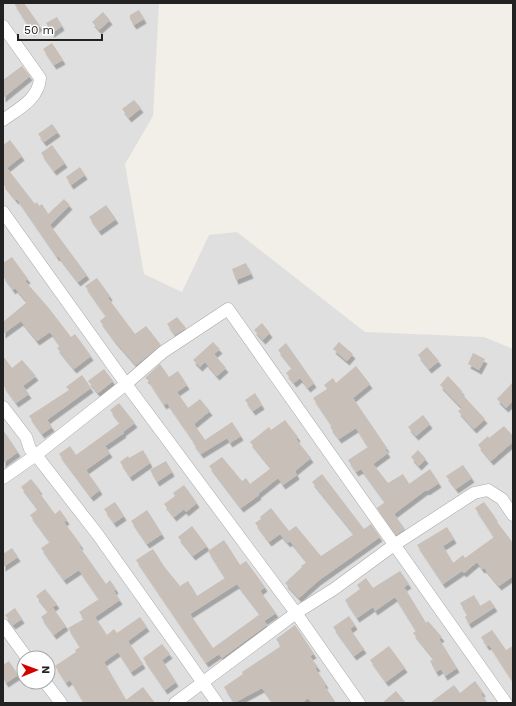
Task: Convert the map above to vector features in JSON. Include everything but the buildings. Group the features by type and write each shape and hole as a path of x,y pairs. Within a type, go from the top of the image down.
{"street":[{"path":"3,26 40,78 39,85 31,100 3,120"},
{"path":"3,212 126,384 296,613 359,703"},
{"path":"3,478 36,455 126,384 163,352 228,309 506,703"},
{"path":"3,407 26,437 30,449 98,535 217,703"},
{"path":"175,703 296,613 334,589 394,545 474,493 488,490 502,499 513,515"},
{"path":"3,625 21,650"},
{"path":"51,690 61,703"}],"shaded area":[{"path":"3,3 159,3 153,116 125,164 144,274 182,292 209,235 237,232 365,332 484,337 513,349 513,703 3,703"}]}
